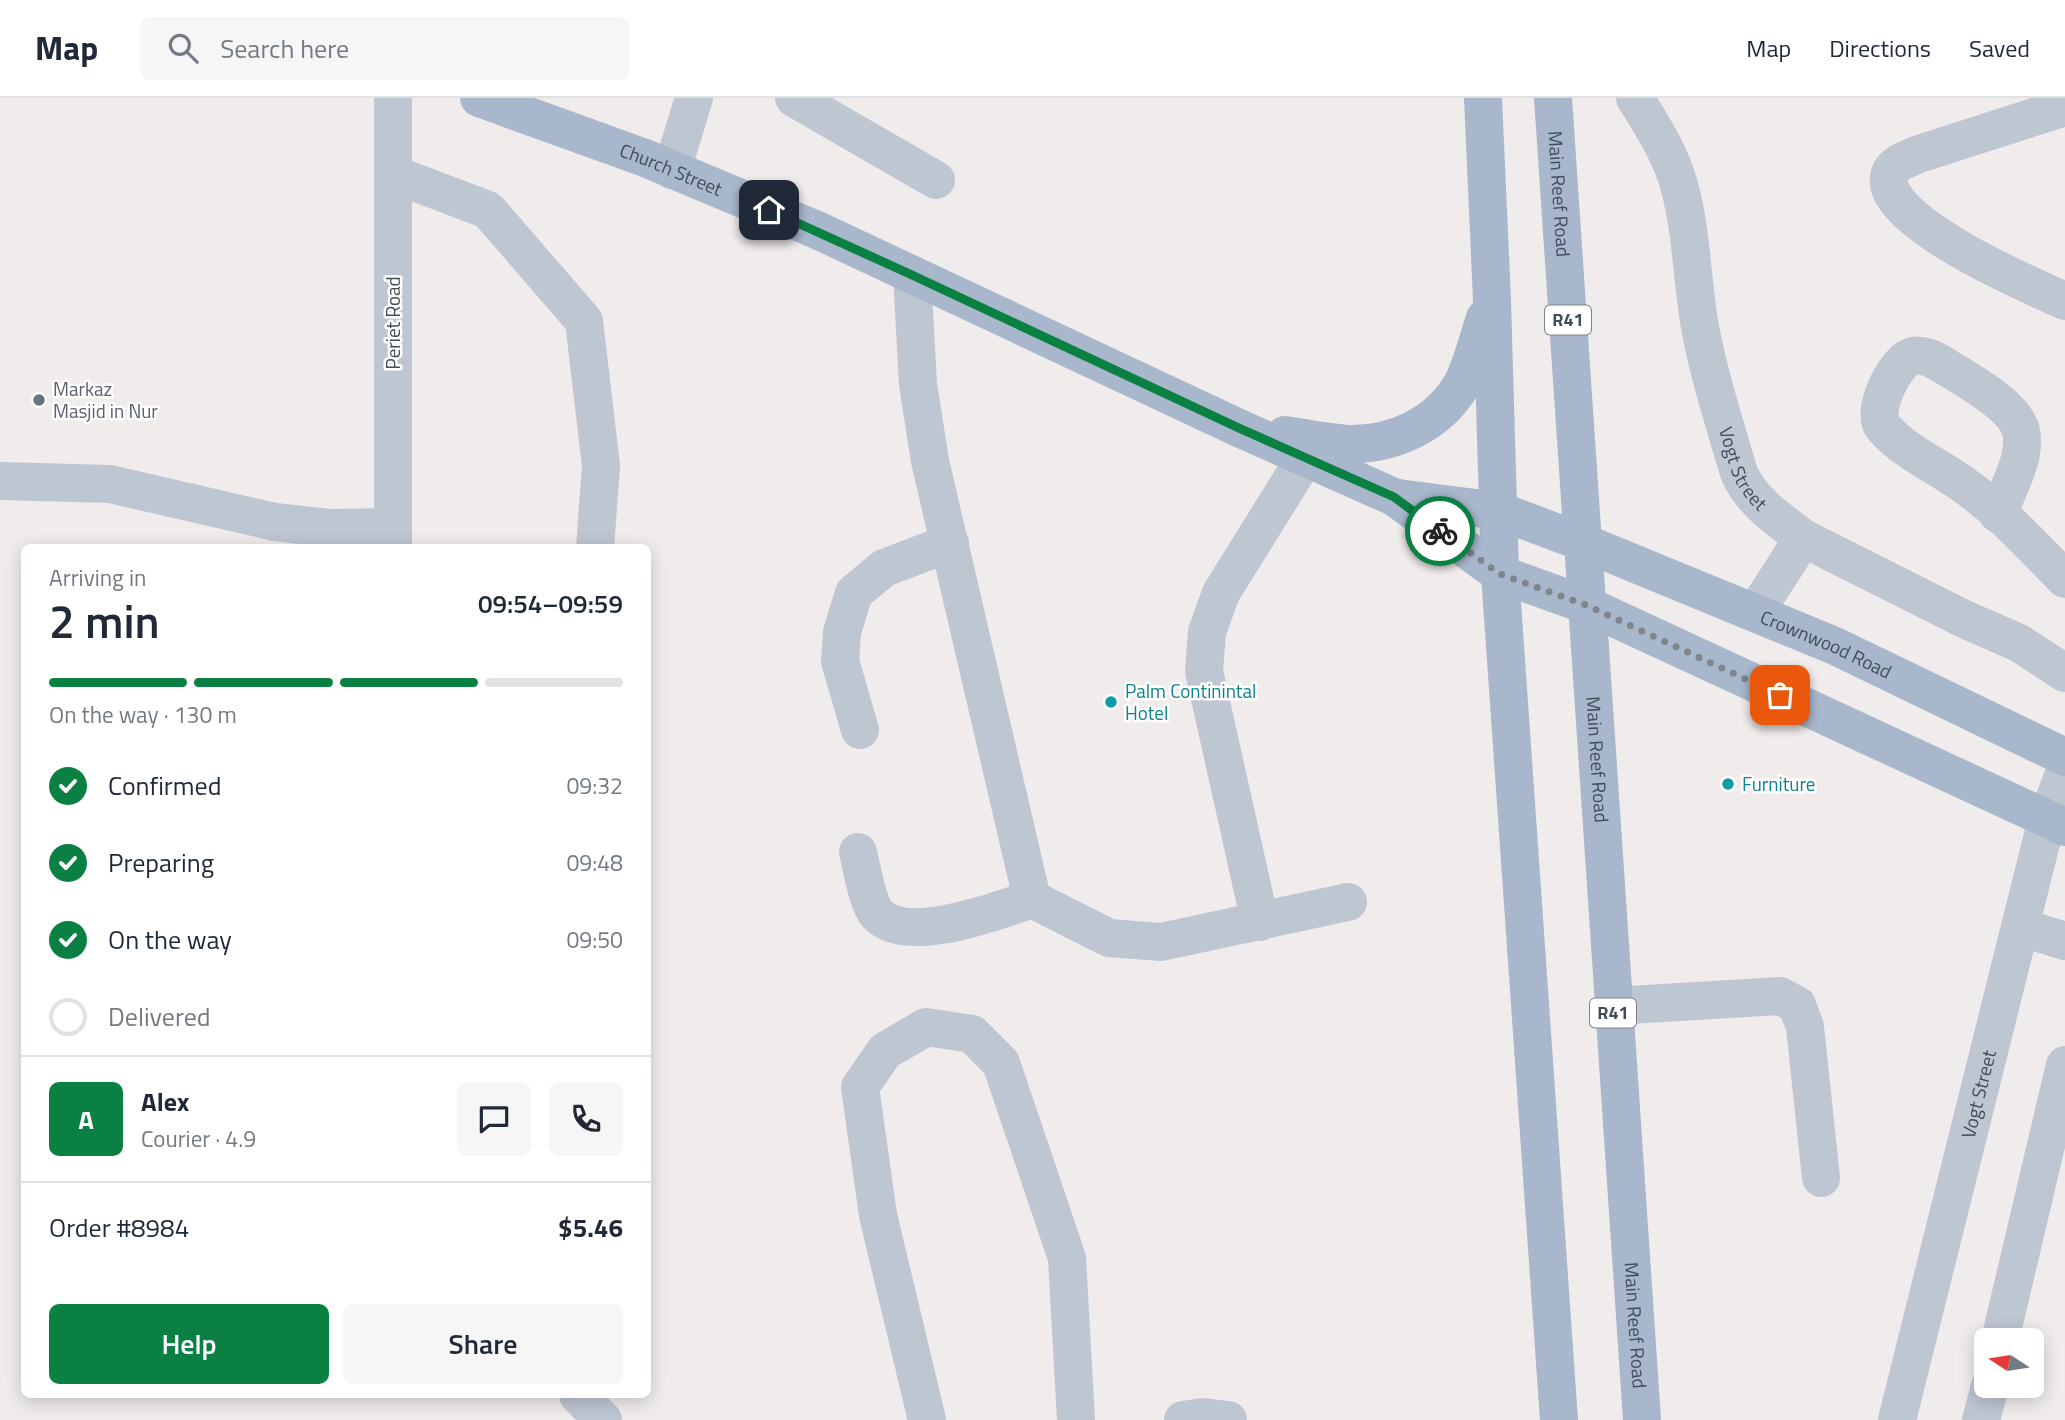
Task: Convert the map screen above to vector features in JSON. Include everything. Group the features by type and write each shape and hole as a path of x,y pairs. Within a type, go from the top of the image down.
{"main road":[{"name":"Church Street","path":"479,98 673,170 817,230 1241,429 1394,497 1500,574 1586,605"},
{"path":"1482,98 1492,300 1500,574 1559,1420"},
{"name":"Main Reef Road","path":"1553,98 1642,1420"},
{"path":"1241,429 1349,444 1393,439 1417,428 1439,414 1462,384 1492,300"},
{"name":"Church Street","path":"1394,497 1499,511 1582,542"},
{"name":"Crownwood Road","path":"1582,542 1835,646 2065,757"},
{"path":"1586,605 2056,823"}],"street":[{"name":"Periet Road","path":"393,98 393,537"},
{"path":"673,170 694,98"},
{"name":"Vogt Street","path":"1635,98 1656,132 1681,189 1700,328 1739,473 1751,494 1803,538 1964,619 2019,643 2065,673"},
{"path":"804,100 936,180"},
{"path":"2065,107 1919,154 1896,165 1889,179 1896,199 1915,220 1941,240 2065,301"},
{"path":"394,174 488,210 584,321 601,466 594,544"},
{"path":"912,275 918,384 930,461 1032,899"},
{"path":"1260,922 1204,671 1207,632 1221,593 1305,458"},
{"path":"0,481 110,484 245,517 393,537"},
{"path":"1998,513 2065,579"},
{"path":"1755,613 1803,538"},
{"path":"860,730 840,661 842,632 854,593 884,568 950,543"},
{"name":"Vogt Street","path":"1897,1420 2020,927 2056,823 2065,771"},
{"path":"858,852 873,908 878,916 893,924 942,926 971,920 1032,899 1109,938 1161,942 1348,902"},
{"path":"2020,927 2065,941"},
{"path":"1613,1006 1780,996 1797,1005 1805,1027 1821,1178"},
{"path":"927,1420 878,1214 860,1087 885,1051 926,1027 972,1034 1001,1063 1067,1258 1076,1420"},
{"path":"2003,1328 2065,1065"},
{"path":"581,1398 603,1420"},
{"path":"1982,1420 1987,1398"},
{"path":"1183,1420 1203,1417 1228,1420"}],"way so far":[{"path":"1440,531 1500,574 1586,605 1780,695"}],"place":[{"name":"Markaz Masjid in Nur","path":"39,400"},
{"name":"Palm Continintal Hotel","path":"1111,702"},
{"name":"Furniture","path":"1728,784"}],"route":[{"path":"769,210 1394,497 1440,531"}]}
